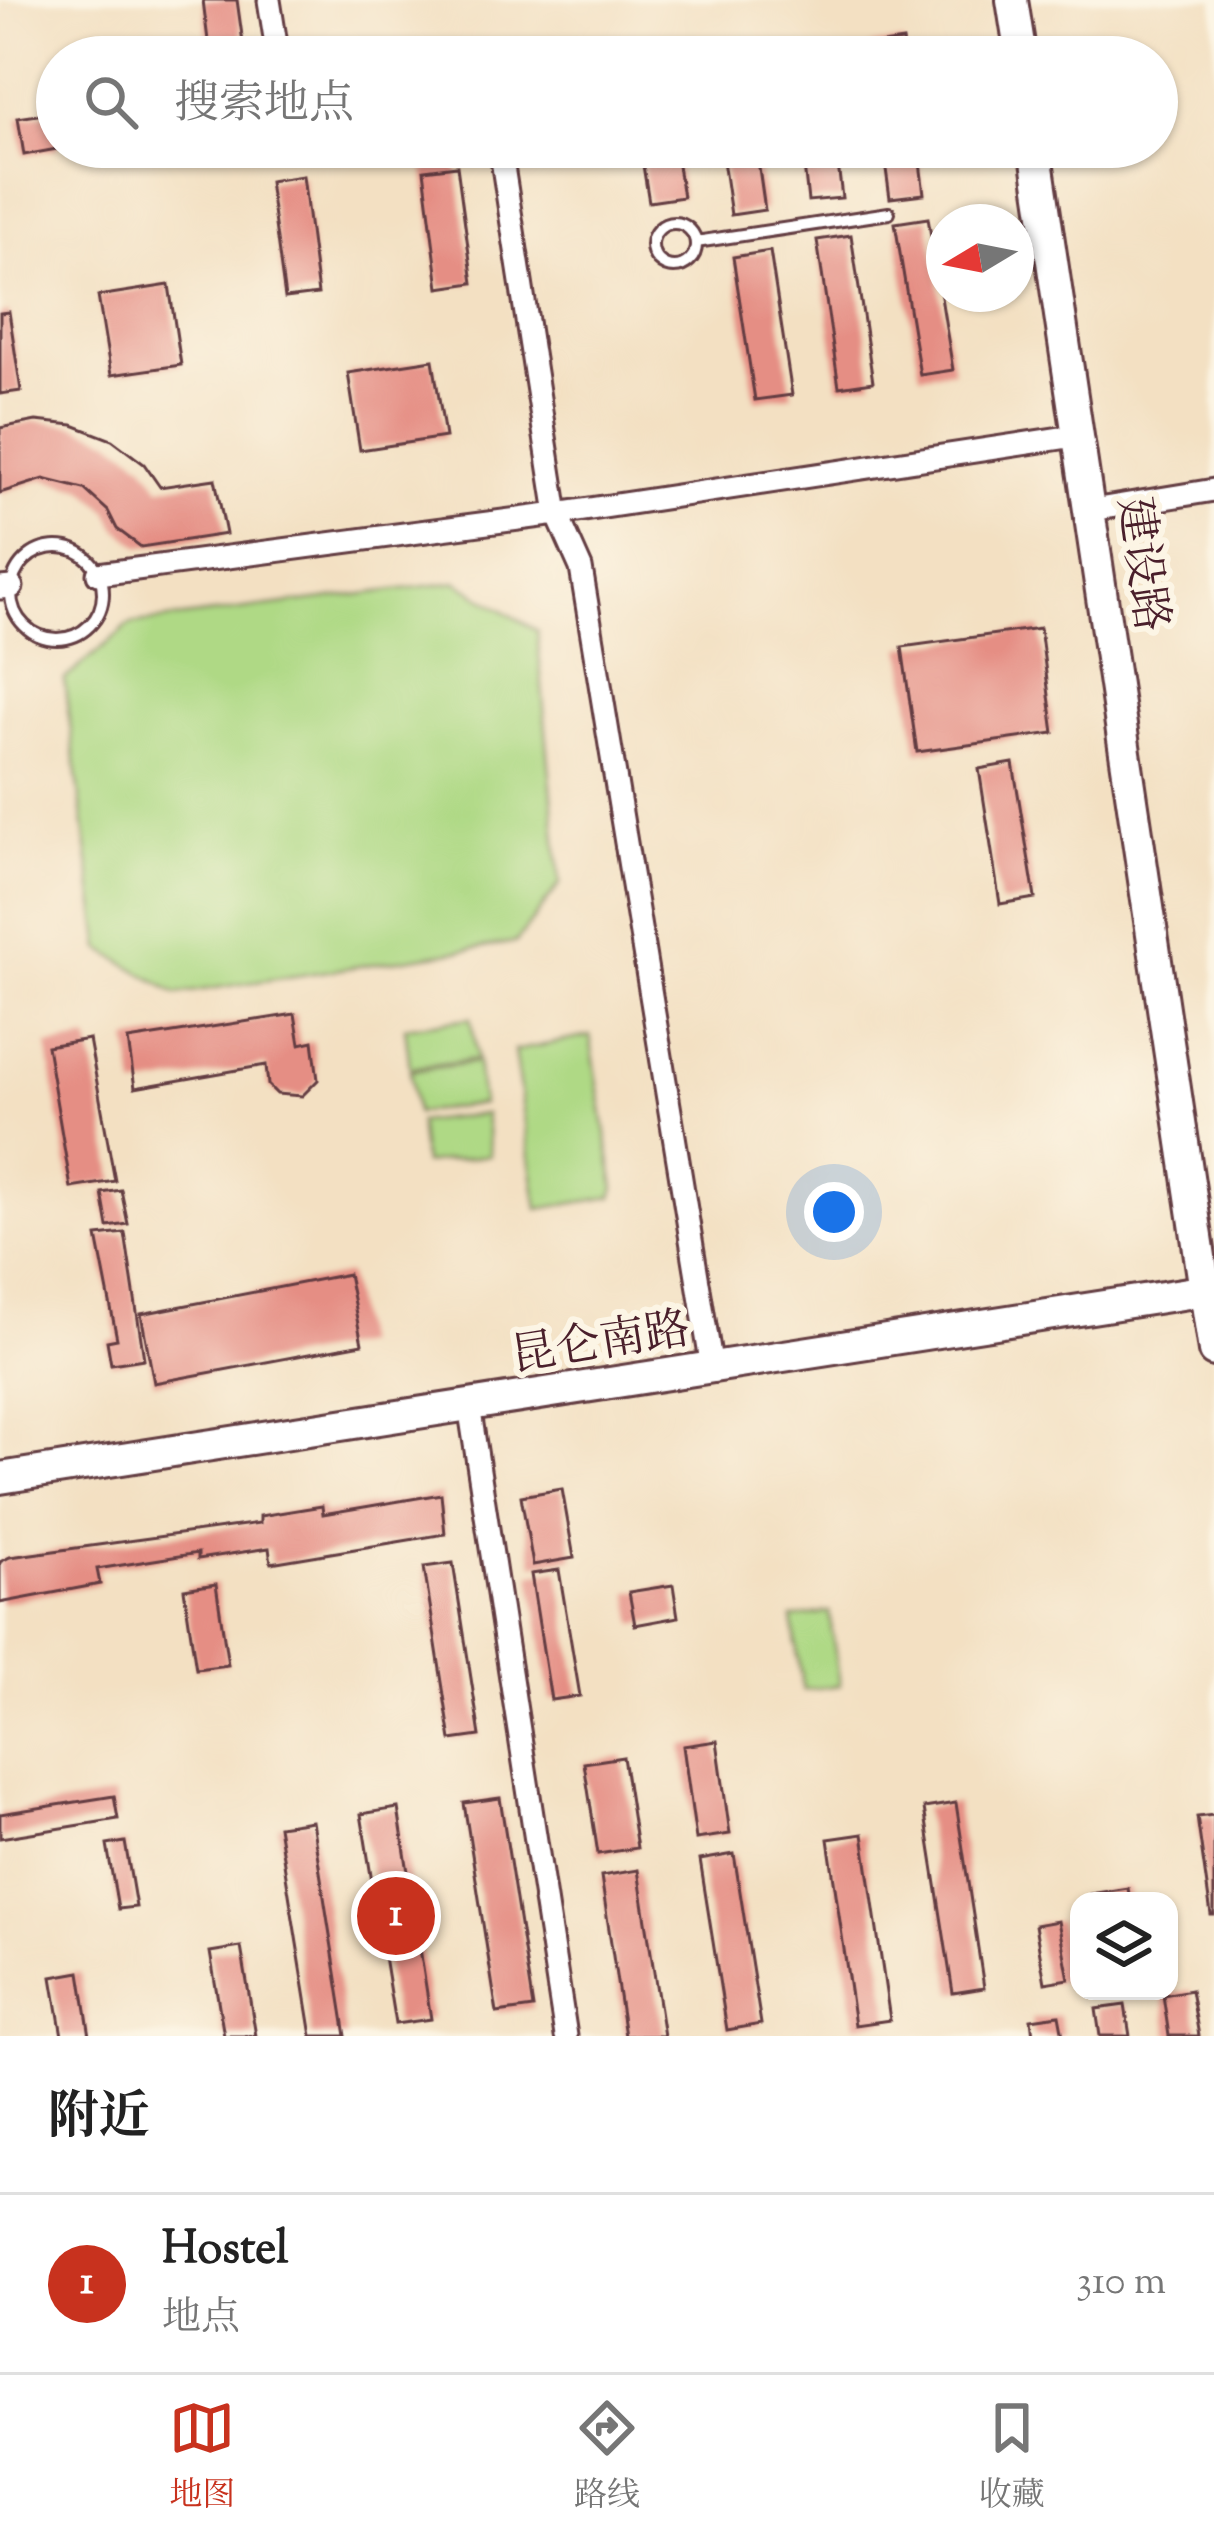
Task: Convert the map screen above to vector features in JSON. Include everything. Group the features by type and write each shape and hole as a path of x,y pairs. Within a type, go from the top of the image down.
{"street":[{"path":"269,0 275,36"},
{"path":"1012,0 1018,36"},
{"path":"503,168 557,514 581,568 712,1369"},
{"name":"建设路","path":"1038,168 1209,1290 1214,1351"},
{"path":"98,574 557,514 1081,435"},
{"path":"1092,510 1214,490"},
{"name":"昆仑南路","path":"0,1478 1209,1290"},
{"path":"469,1405 566,2036"}],"lane":[{"path":"696,242 889,213"},
{"path":"671,223 687,227 696,242 691,258 677,266 661,262 652,248 657,231 671,223"},
{"path":"50,548 84,556 98,574 102,604 94,621 64,639 30,631 18,617 6,587 20,566 50,548"}],"green space":[{"path":"457,582 537,631 560,884 516,942 177,994 101,949 64,680 130,624"},
{"path":"471,1018 477,1059 410,1068 405,1027"},
{"path":"590,1036 615,1188 612,1197 538,1209 514,1051"},
{"path":"477,1062 482,1104 416,1113 410,1071"},
{"path":"485,1114 490,1155 423,1164 418,1122"},
{"path":"829,1612 840,1685 803,1690 792,1618"}],"building":[{"path":"203,0 237,0 242,36 207,36"},
{"path":"36,115 36,153 24,155 18,118"},
{"path":"457,168 473,283 439,288 424,170"},
{"path":"643,168 678,168 683,197 649,202"},
{"path":"724,168 759,168 765,210 731,215"},
{"path":"804,168 838,168 842,198 808,201"},
{"path":"886,168 921,168 924,194 890,198"},
{"path":"303,176 318,294 285,298 269,181"},
{"path":"926,218 926,312 943,312 953,370 920,375 895,223"},
{"path":"851,235 873,382 839,387 817,240"},
{"path":"770,251 792,395 755,400 733,257"},
{"path":"169,285 181,365 111,375 98,296"},
{"path":"9,312 21,391 0,394 0,313"},
{"path":"433,360 445,437 360,450 348,373"},
{"path":"36,421 73,425 112,440 144,464 160,487 215,479 226,534 141,547 117,529 108,511 84,489 44,479 0,493 0,428"},
{"path":"1040,628 1054,733 917,752 902,647"},
{"path":"1013,763 1035,898 1000,904 979,769"},
{"path":"295,1014 300,1044 313,1041 318,1080 302,1096 277,1094 268,1085 266,1065 135,1088 128,1040"},
{"path":"89,1039 115,1181 71,1188 47,1046"},
{"path":"121,1190 128,1224 108,1227 102,1193"},
{"path":"125,1233 144,1359 111,1364 107,1341 117,1339 97,1236"},
{"path":"348,1274 362,1344 154,1383 141,1314"},
{"path":"562,1489 574,1558 533,1565 521,1496"},
{"path":"441,1494 445,1534 271,1563 269,1548 198,1559 198,1553 97,1569 100,1584 0,1603 0,1562 10,1557 260,1523 260,1516 322,1506 323,1514"},
{"path":"453,1563 480,1736 451,1740 424,1567"},
{"path":"559,1570 580,1696 551,1700 531,1574"},
{"path":"216,1584 228,1665 196,1669 184,1589"},
{"path":"673,1585 678,1617 635,1625 629,1592"},
{"path":"717,1741 730,1834 696,1839 683,1746"},
{"path":"623,1757 637,1848 598,1854 584,1763"},
{"path":"114,1796 118,1819 0,1838 0,1814"},
{"path":"500,1798 533,2008 497,2013 464,1803"},
{"path":"956,1803 984,1988 953,1993 924,1808"},
{"path":"398,1808 431,2019 395,2024 361,1814"},
{"path":"1214,1815 1214,1915 1211,1915 1197,1817"},
{"path":"312,1821 346,2036 312,2036 278,1826"},
{"path":"863,1834 890,2020 855,2025 828,1839"},
{"path":"125,1842 136,1907 118,1909 107,1845"},
{"path":"734,1854 761,2024 727,2030 700,1860"},
{"path":"638,1870 664,2036 625,2036 601,1876"},
{"path":"1058,1921 1069,1979 1045,1983 1035,1925"},
{"path":"241,1947 256,2036 224,2036 210,1952"},
{"path":"80,1972 90,2036 62,2036 52,1977"},
{"path":"1191,1990 1199,2036 1169,2036 1164,2000 1178,2000 1178,1992"},
{"path":"1125,2005 1130,2036 1100,2036 1096,2009"},
{"path":"1059,2015 1063,2036 1033,2036 1031,2019"}],"place":[{"name":"Hostel","path":"396,1916"}]}
